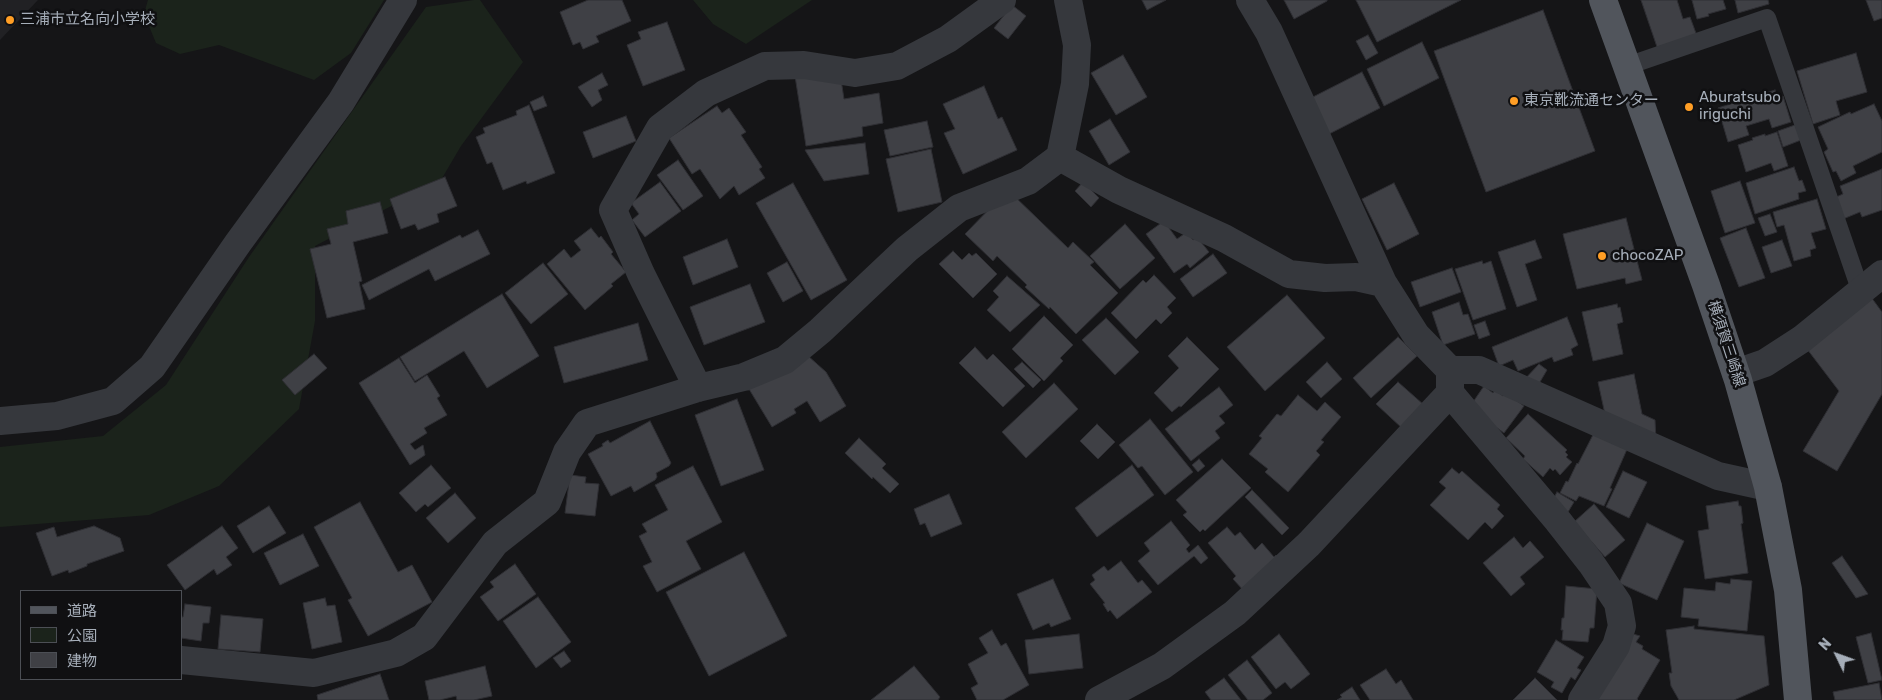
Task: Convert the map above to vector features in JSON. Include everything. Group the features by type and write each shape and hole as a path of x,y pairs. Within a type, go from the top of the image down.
{"main road":[{"name":"横須賀三崎線","path":"1603,0 1736,373 1768,487 1788,590 1798,700"}],"street":[{"path":"0,421 57,416 113,402 152,367 238,243 340,102 403,0"},
{"path":"698,388 640,274 613,210 660,128 706,93 766,66 804,65 855,72 897,66 948,39 1002,0"},
{"path":"182,660 314,673 396,653 424,637 495,542 547,502 567,452 587,423 698,388 744,377 785,360 820,331 907,249 959,208 1028,181 1060,157 1075,84 1077,45 1068,0"},
{"path":"1250,0 1269,32 1383,283 1416,335 1450,382 1591,563 1618,603 1622,626 1616,646 1582,700"},
{"path":"1060,157 1119,190 1224,238 1289,274 1325,278 1356,277 1383,283"},
{"path":"1736,373 1764,363 1795,344 1882,274"},
{"path":"1099,700 1162,666 1235,613 1309,544 1450,382 1479,370 1718,476 1768,487"}],"lane":[{"path":"1627,66 1767,18 1861,292"}],"shaded area":[{"name":"三浦市立名向小学校","path":"0,0 38,0 0,40"}],"green space":[{"path":"148,0 384,0 351,53 314,80 219,45 180,54 156,43 144,14"},
{"path":"480,0 523,62 461,146 441,180 315,246 315,321 299,409 219,486 149,515 0,527 0,447 103,436 166,385 249,257 426,7"},
{"path":"693,0 812,0 746,44 713,24"}],"building":[{"path":"588,0 622,0 631,21 596,36 599,42 583,49 580,42 573,45 560,12"},
{"path":"1142,0 1166,0 1147,10"},
{"path":"1284,0 1327,0 1327,1 1294,19"},
{"path":"1356,0 1461,0 1377,42"},
{"path":"1641,0 1677,0 1683,19 1690,17 1697,36 1657,47"},
{"path":"1692,0 1723,0 1726,9 1697,19"},
{"path":"1735,0 1768,0 1769,4 1738,13"},
{"path":"1866,0 1882,0 1882,18 1874,21"},
{"path":"1012,5 1026,16 1008,39 994,28"},
{"name":"東京靴流通センター","path":"1543,10 1595,151 1486,192 1434,51"},
{"path":"667,22 685,70 643,86 627,45 641,39 638,32"},
{"path":"1368,35 1378,53 1366,60 1356,41"},
{"path":"1422,42 1439,78 1384,106 1367,69"},
{"path":"1856,53 1867,92 1836,101 1840,115 1813,124 1797,71"},
{"path":"1123,55 1147,97 1116,115 1091,73"},
{"path":"1362,72 1380,108 1329,134 1311,98"},
{"path":"602,73 608,85 598,90 602,100 592,107 578,87"},
{"path":"840,73 844,99 879,93 883,123 862,127 863,136 806,146 795,76"},
{"path":"984,86 998,119 1002,117 1017,150 963,174 944,133 955,129 943,104"},
{"path":"1775,90 1777,98 1783,96 1791,122 1772,128 1769,119 1746,126 1749,135 1728,142 1718,108"},
{"path":"543,96 547,106 534,111 530,102"},
{"path":"1874,104 1882,121 1882,152 1853,166 1856,173 1841,181 1836,171 1833,172 1824,152 1828,149 1818,127 1850,112 1851,114"},
{"path":"529,105 555,173 527,184 526,181 503,190 492,162 487,164 476,137 485,133 483,128 517,115 516,111"},
{"path":"717,106 722,113 729,108 746,132 741,135 762,167 759,169 765,178 739,195 734,186 720,199 700,169 692,174 669,138"},
{"path":"626,116 636,141 593,158 583,132"},
{"path":"1110,119 1130,152 1109,165 1089,131"},
{"path":"927,121 933,147 890,156 884,130"},
{"path":"1795,125 1801,140 1783,147 1778,131"},
{"path":"1777,132 1788,166 1774,171 1771,163 1746,172 1738,145 1753,140 1752,138"},
{"path":"865,143 869,174 824,181 805,150"},
{"path":"931,149 942,202 898,212 886,159"},
{"path":"678,160 703,196 683,210 657,175"},
{"path":"1794,167 1799,181 1802,180 1806,191 1798,193 1799,199 1755,214 1746,183"},
{"path":"1882,169 1882,210 1862,217 1860,212 1843,219 1834,198 1843,194 1840,186"},
{"path":"445,177 457,206 437,214 439,222 418,230 415,224 401,229 390,199"},
{"path":"1740,181 1755,223 1725,233 1711,191"},
{"path":"660,182 681,211 645,237 632,220 639,214 631,203"},
{"path":"1083,182 1099,198 1091,207 1075,191"},
{"path":"793,183 847,280 811,300 756,203"},
{"path":"1394,183 1419,234 1387,250 1362,199"},
{"path":"1010,192 1068,248 1073,242 1094,262 1090,265 1118,293 1076,334 1050,307 1049,309 1025,287 1027,285 997,256 993,261 965,234 996,202"},
{"path":"1817,199 1826,229 1811,233 1816,248 1810,250 1811,256 1794,261 1784,225 1777,227 1773,212"},
{"path":"380,202 388,233 353,242 362,281 359,282 365,309 327,318 310,249 331,244 327,229 348,224 346,211"},
{"path":"1770,214 1777,232 1765,236 1758,218"},
{"name":"chocoZAP","path":"1626,218 1642,280 1626,284 1625,278 1577,289 1563,234"},
{"path":"1164,221 1177,239 1187,232 1193,240 1197,237 1209,252 1190,268 1187,264 1174,273 1146,234"},
{"path":"1125,224 1155,258 1120,289 1090,256"},
{"path":"591,228 599,238 601,236 613,252 611,254 626,272 585,310 547,264 564,249 571,258 581,250 574,241"},
{"path":"1746,228 1765,278 1739,287 1720,238"},
{"path":"478,230 490,254 435,281 429,269 369,300 362,285 460,235 462,238"},
{"path":"727,239 738,267 693,285 683,257"},
{"path":"1535,240 1542,258 1525,264 1537,300 1517,307 1498,252"},
{"path":"1782,240 1792,266 1771,273 1762,247"},
{"path":"953,251 962,260 969,253 972,256 976,253 997,274 973,298 939,264"},
{"path":"1213,254 1227,273 1193,297 1180,279"},
{"path":"1482,261 1483,264 1491,261 1506,309 1473,320 1455,269"},
{"path":"787,262 803,291 783,302 767,273"},
{"path":"543,263 568,294 531,324 505,293"},
{"path":"1452,268 1461,292 1420,307 1411,282"},
{"path":"1154,275 1176,298 1167,307 1172,313 1161,324 1156,319 1136,339 1111,313 1143,280 1146,283"},
{"path":"1007,276 1040,305 1010,332 987,310 999,297 993,291"},
{"path":"750,284 765,322 704,345 690,307"},
{"path":"502,294 539,356 487,388 464,351 415,381 400,357"},
{"path":"1287,295 1325,338 1265,391 1227,347"},
{"path":"1871,297 1882,312 1882,394 1837,471 1803,451 1839,391 1804,345"},
{"path":"1459,302 1463,315 1468,314 1475,334 1443,345 1432,312"},
{"path":"1617,304 1618,308 1620,307 1623,322 1617,324 1623,354 1593,361 1582,312"},
{"path":"1044,316 1073,345 1060,358 1063,361 1044,381 1012,349"},
{"path":"1567,317 1578,345 1571,349 1573,355 1554,362 1552,357 1518,371 1513,360 1499,366 1492,347"},
{"path":"1106,318 1139,352 1115,375 1082,340"},
{"path":"1485,321 1490,335 1479,339 1474,325"},
{"path":"638,323 648,360 564,383 554,347"},
{"path":"1187,337 1219,369 1181,407 1179,406 1172,412 1154,393 1179,368 1168,356"},
{"path":"1398,337 1417,356 1371,398 1353,378"},
{"path":"975,347 987,360 993,354 1025,386 1003,407 959,363"},
{"path":"314,354 327,368 295,395 282,380"},
{"path":"807,355 826,372 846,406 820,422 807,401 794,409 796,413 772,427 749,389"},
{"path":"399,358 415,383 427,375 440,396 437,398 447,415 424,428 427,433 410,444 415,450 423,445 425,455 410,465 359,383"},
{"path":"1022,362 1041,380 1033,388 1014,369"},
{"path":"1327,362 1342,379 1321,398 1306,382"},
{"path":"1539,364 1547,370 1537,387 1523,381"},
{"path":"1634,374 1642,414 1655,420 1656,441 1606,419 1598,382"},
{"path":"1398,382 1424,405 1403,429 1376,404"},
{"path":"1054,383 1078,409 1026,458 1002,432"},
{"path":"1484,386 1493,393 1495,390 1503,396 1506,393 1524,406 1504,433 1478,414 1471,405"},
{"path":"1219,387 1233,405 1219,416 1225,423 1215,431 1220,438 1191,461 1165,429"},
{"path":"1298,395 1317,411 1325,402 1341,417 1321,440 1324,442 1316,451 1320,455 1288,492 1265,472 1268,469 1249,454 1262,438 1259,436 1277,414 1281,416"},
{"path":"737,399 764,470 721,486 695,415"},
{"path":"1528,414 1567,450 1565,452 1568,455 1566,457 1572,462 1560,475 1555,469 1553,471 1550,468 1543,477 1523,459 1525,456 1506,438"},
{"path":"1150,419 1193,472 1165,495 1142,466 1138,468 1119,445"},
{"path":"650,421 671,463 656,473 657,477 655,480 634,492 631,486 611,496 588,454 603,446 602,444 608,440 610,443"},
{"path":"1097,424 1115,442 1098,459 1080,441"},
{"path":"1595,431 1628,447 1604,506 1579,496 1576,501 1560,493 1566,481 1568,482"},
{"path":"859,438 886,464 882,468 899,484 890,493 845,453"},
{"path":"1199,459 1205,466 1198,472 1192,465"},
{"path":"1222,459 1251,488 1205,531 1203,529 1200,532 1183,515 1187,512 1176,500"},
{"path":"431,465 451,488 428,507 425,504 416,512 399,493"},
{"path":"1132,465 1154,495 1097,537 1075,508"},
{"path":"693,466 722,522 686,541 701,569 657,592 643,566 652,562 639,536 647,532 642,524 668,510 655,485"},
{"path":"1452,468 1459,474 1462,471 1500,505 1497,509 1504,516 1492,529 1485,522 1468,540 1430,505 1446,488 1439,482"},
{"path":"1623,471 1647,482 1629,518 1606,507"},
{"path":"570,475 586,477 585,483 599,484 595,516 565,513"},
{"path":"1252,490 1289,528 1282,535 1245,497"},
{"path":"1557,492 1574,502 1565,517 1549,507"},
{"path":"455,493 476,518 448,543 426,518"},
{"path":"949,494 962,524 931,537 925,523 920,525 914,509"},
{"path":"1738,501 1739,506 1741,506 1743,523 1741,524 1748,573 1705,579 1698,531 1709,529 1706,506"},
{"path":"360,502 398,572 412,565 432,602 368,636 348,600 352,598 314,527"},
{"path":"1594,504 1625,540 1605,557 1574,522"},
{"path":"269,506 286,533 253,553 237,526"},
{"path":"1171,521 1190,545 1186,549 1189,553 1198,545 1208,558 1201,564 1194,556 1158,585 1138,561 1150,551 1144,543"},
{"path":"1647,523 1684,541 1657,600 1619,583"},
{"path":"94,526 120,538 124,551 87,564 87,566 69,573 68,570 52,576 36,533 54,527 57,537"},
{"path":"222,526 238,548 226,557 232,565 217,575 214,569 185,590 167,565"},
{"path":"1227,527 1235,536 1240,532 1255,550 1262,543 1274,557 1276,555 1282,562 1244,591 1233,579 1236,576 1208,543"},
{"path":"303,534 319,566 280,585 264,553"},
{"path":"1514,537 1523,548 1530,541 1544,557 1520,577 1525,584 1511,596 1483,563"},
{"path":"744,552 787,636 709,676 666,592"},
{"path":"1842,556 1868,594 1856,598 1832,563"},
{"path":"1121,561 1138,583 1142,580 1152,592 1117,619 1110,610 1108,612 1103,604 1105,603 1090,584 1095,580 1092,575 1104,566 1108,571"},
{"path":"515,564 536,594 498,621 480,597 494,587 490,582"},
{"path":"1053,579 1071,619 1051,627 1049,623 1033,630 1017,594"},
{"path":"1731,579 1752,581 1747,631 1698,626 1699,619 1681,617 1684,588 1715,591 1716,582 1730,584"},
{"path":"1566,586 1597,589 1594,628 1590,628 1588,642 1562,640 1563,630 1561,630 1562,618 1564,618"},
{"path":"538,597 571,642 536,668 503,621"},
{"path":"325,598 327,606 335,605 342,642 312,649 303,603"},
{"path":"185,604 211,607 209,623 203,623 201,641 182,638"},
{"path":"221,615 263,619 260,652 218,649"},
{"path":"1694,626 1694,629 1764,636 1769,685 1734,700 1679,700 1671,686 1669,673 1672,673 1666,630"},
{"path":"992,630 1001,646 1006,643 1029,685 1003,700 977,700 971,688 978,684 968,664 988,653 979,638"},
{"path":"1626,632 1640,636 1636,642 1643,646 1642,649 1660,660 1638,700 1591,700"},
{"path":"1871,633 1882,680 1868,683 1856,637"},
{"path":"1079,634 1083,668 1029,674 1025,640"},
{"path":"1279,634 1310,674 1291,689 1285,682 1276,689 1251,657"},
{"path":"1556,640 1584,657 1577,668 1581,670 1575,680 1571,677 1562,693 1551,687 1554,682 1537,672"},
{"path":"564,651 571,661 561,668 553,658"},
{"path":"1247,660 1272,693 1263,700 1248,700 1228,675"},
{"path":"485,666 492,696 474,700 457,700 456,696 440,700 429,700 425,681"},
{"path":"914,666 940,697 938,700 871,700"},
{"path":"1386,669 1396,684 1401,680 1413,700 1370,700 1360,685"},
{"path":"380,674 389,700 318,700 317,695"},
{"path":"1224,678 1241,700 1211,700 1205,692"},
{"path":"1535,678 1557,700 1513,700"},
{"path":"1879,683 1882,700 1835,700 1833,692"},
{"path":"1352,687 1360,700 1337,700 1342,697 1340,695"}],"place":[{"name":"三浦市立名向小学校","path":"10,20"},
{"name":"東京靴流通センター","path":"1514,101"},
{"name":"Aburatsubo iriguchi","path":"1689,107"},
{"name":"chocoZAP","path":"1602,256"}]}
